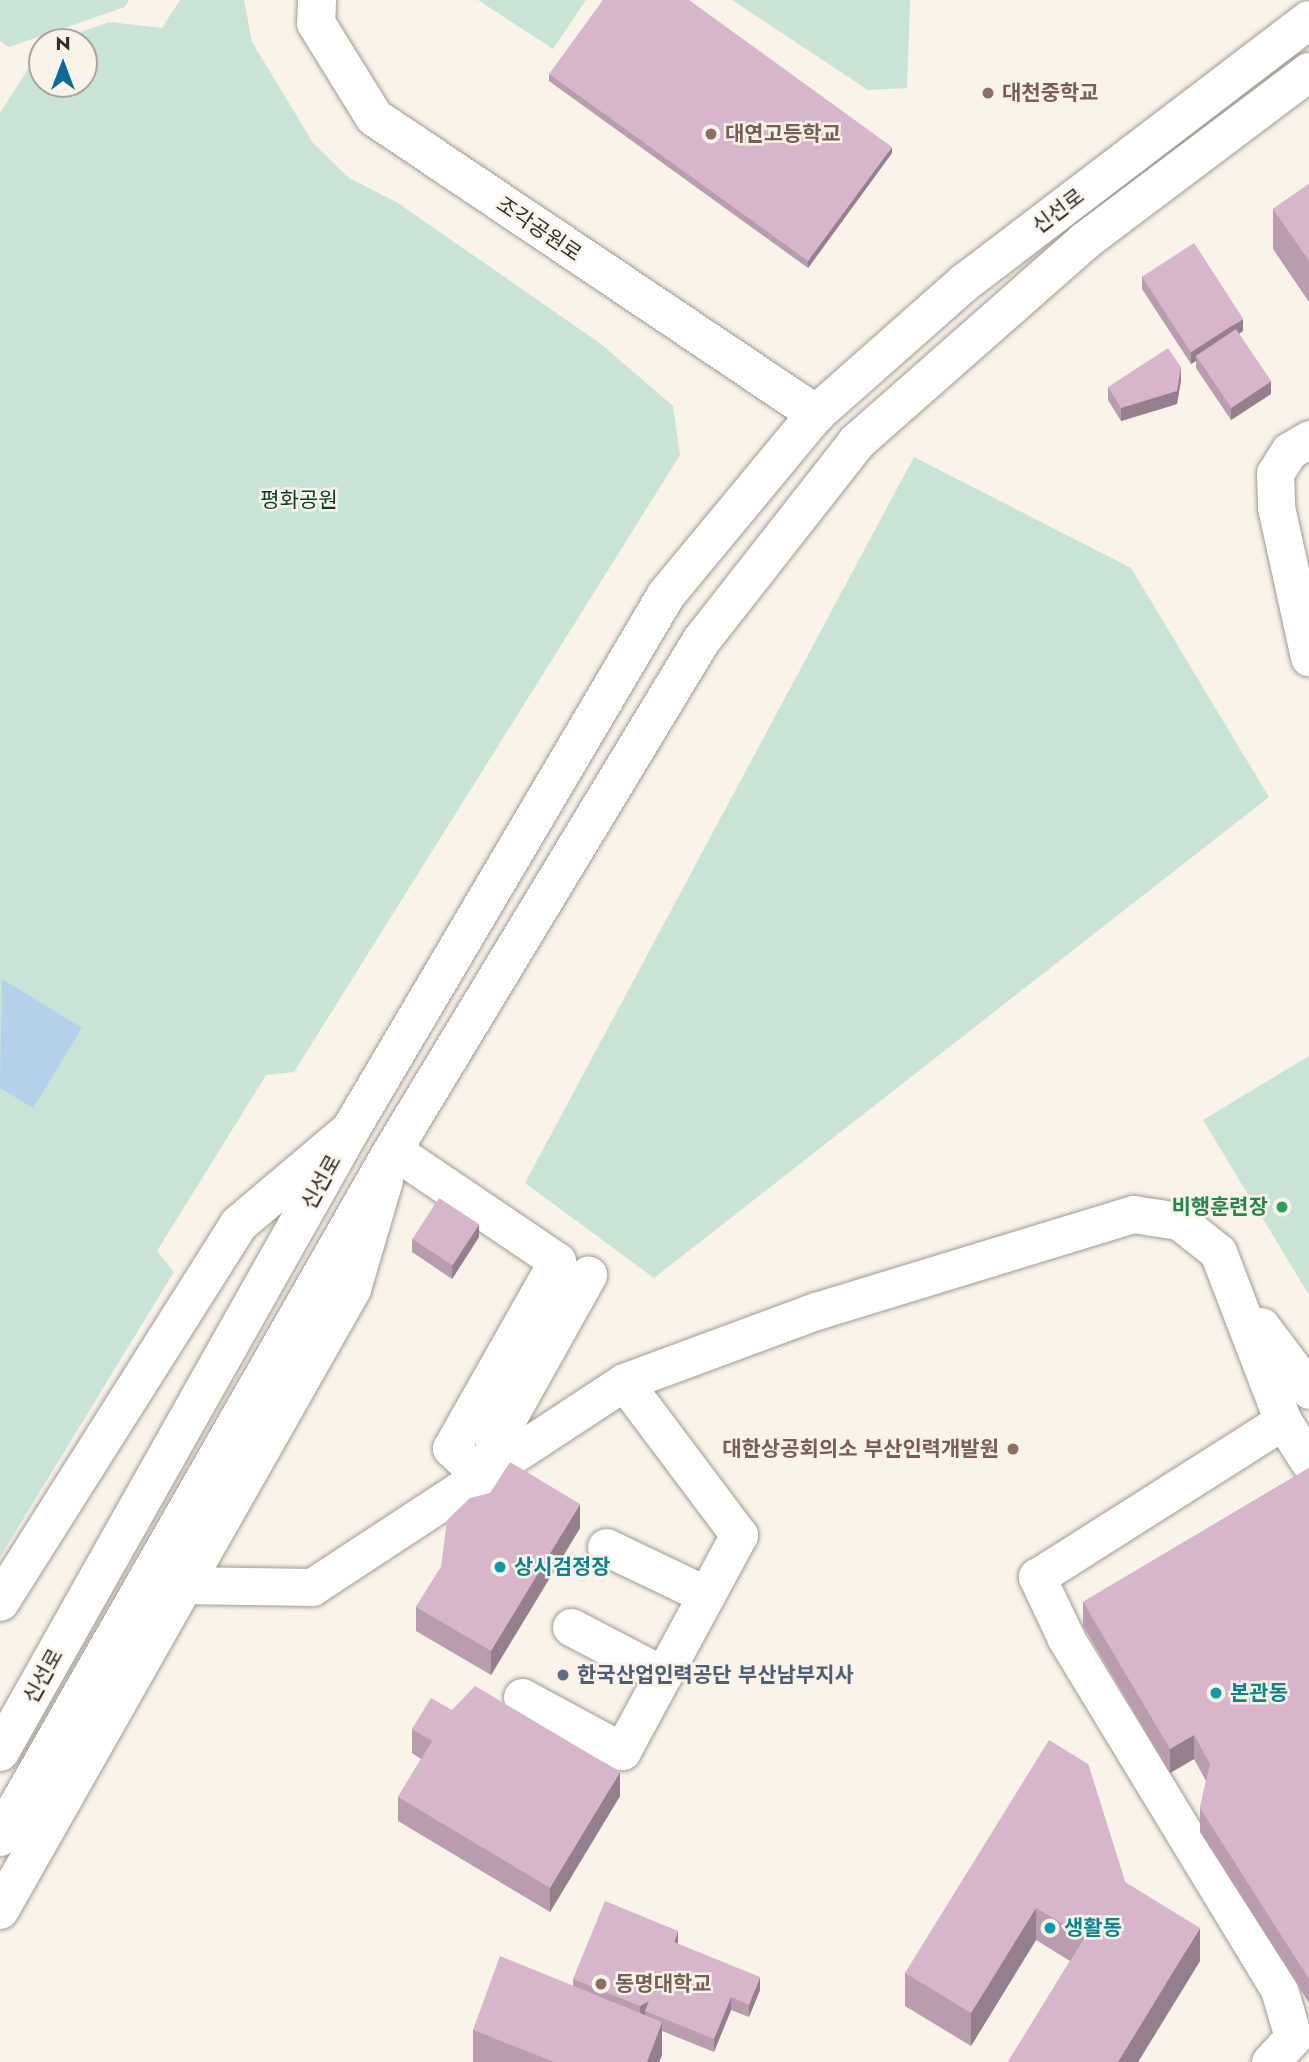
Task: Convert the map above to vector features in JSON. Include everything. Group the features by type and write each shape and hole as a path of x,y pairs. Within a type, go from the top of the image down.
{"main road":[{"name":"조각공원로","path":"317,0 316,23 374,117 816,414"},
{"name":"신선로","path":"0,1752 351,1129 666,595 816,414 964,283 1309,20"},
{"path":"0,1837 393,1150 701,640 857,442 1085,241 1309,72"},
{"name":"신선로","path":"0,1602 239,1224 351,1129"},
{"path":"0,1910 180,1585 352,1289 393,1150"}],"street":[{"path":"1308,649 1303,593 1275,473 1289,450 1309,439"},
{"path":"393,1150 557,1261 451,1448 492,1468"},
{"path":"180,1585 312,1587 624,1382 816,1311 1133,1214 1179,1221 1218,1252 1241,1300 1283,1421 1309,1462"},
{"path":"492,1468 494,1443 588,1275"},
{"path":"1241,1300 1309,1390"},
{"path":"522,1697 622,1751 739,1535 624,1382"},
{"path":"1283,1421 1037,1577 1059,1626 1279,1989 1291,2049"},
{"path":"606,1546 706,1595"},
{"path":"1059,1626 1095,1604"},
{"path":"570,1627 663,1675"}],"green space":[{"path":"0,0 129,0 125,7 64,28 28,28 28,40 9,47 0,41"},
{"name":"평화공원","path":"180,0 244,0 252,42 313,143 349,178 398,203 601,344 673,406 680,455 294,1072 266,1075 157,1251 174,1272 0,1557 0,113 28,69 28,98 98,98 98,28 92,28 109,22 162,28"},
{"path":"478,0 586,0 553,49"},
{"path":"732,0 910,0 907,88 868,90"},
{"path":"914,457 1131,568 1269,797 654,1278 525,1183"},
{"name":"비행훈련장","path":"1309,1056 1309,1295 1203,1120"}],"water":[{"path":"2,979 82,1028 33,1108 0,1088"}],"building":[{"path":"603,0 689,0 892,147 808,261 549,74"},
{"path":"1309,184 1309,261 1273,209"},
{"path":"1194,243 1243,318 1191,352 1142,277"},
{"path":"1236,329 1271,381 1231,408 1196,356"},
{"path":"1168,348 1181,367 1177,391 1121,408 1108,387"},
{"path":"439,1198 479,1224 453,1265 412,1239"},
{"name":"상시검정장","path":"510,1462 580,1504 491,1651 416,1607 441,1567 447,1520 470,1498 490,1493"},
{"name":"본관동","path":"1309,1468 1309,1979 1200,1808 1210,1764 1194,1735 1170,1749 1083,1602"},
{"path":"475,1686 620,1772 550,1888 398,1797 432,1741 412,1729 431,1698 452,1710"},
{"name":"생활동","path":"1049,1740 1088,1764 1125,1882 1200,1928 1118,2062 1008,2062 1085,1937 1036,1908 971,2013 905,1973"},
{"path":"605,1901 678,1931 674,1942 760,1977 749,2005 731,1997 714,2039 645,2011 649,2001 640,2006 573,1979"},
{"path":"500,1956 662,2022 647,2062 554,2062 473,2030"}],"place":[{"name":"대천중학교","path":"988,93"},
{"name":"대연고등학교","path":"711,134"},
{"name":"비행훈련장","path":"1282,1207"},
{"name":"대한상공회의소 부산인력개발원","path":"1013,1449"},
{"name":"상시검정장","path":"500,1567"},
{"name":"한국산업인력공단 부산남부지사","path":"563,1675"},
{"name":"본관동","path":"1216,1693"},
{"name":"생활동","path":"1050,1928"},
{"name":"동명대학교","path":"601,1984"}]}
